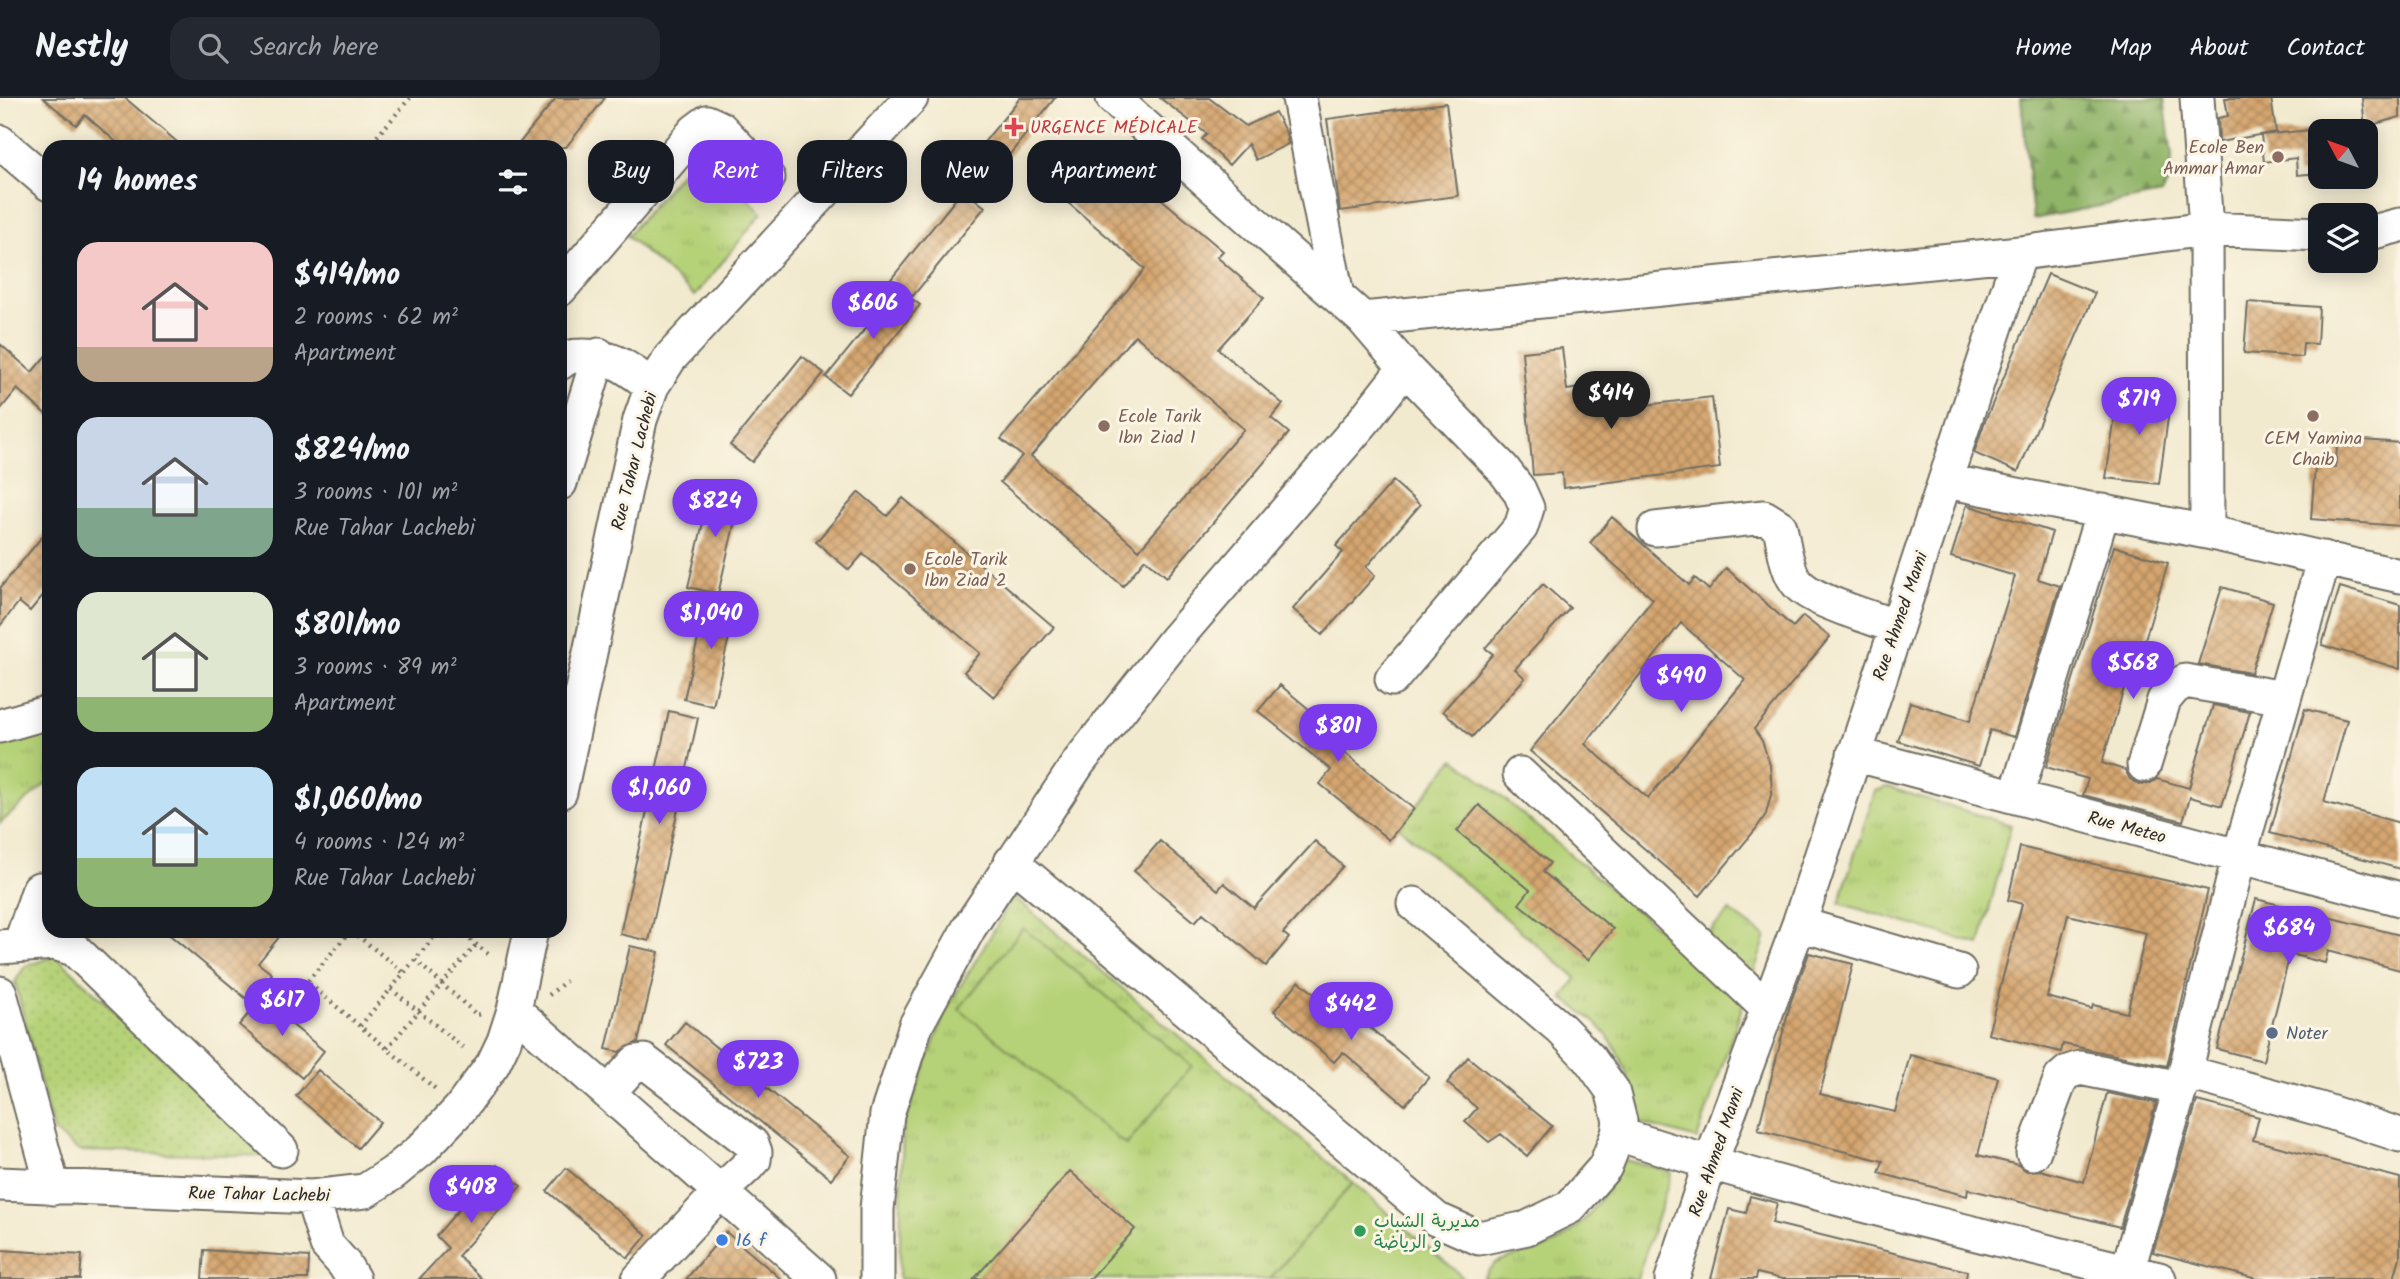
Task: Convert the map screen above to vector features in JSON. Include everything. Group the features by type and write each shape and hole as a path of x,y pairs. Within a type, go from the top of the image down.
{"street":[{"name":"Rue Tahar Lachebi","path":"567,750 640,420 652,386 670,358 911,98"},
{"path":"1113,98 1363,319 1405,368 1503,469 1519,490 1527,508 1521,527 1392,679"},
{"path":"1299,98 1337,296"},
{"path":"2197,98 2206,229 2207,532"},
{"path":"567,281 695,131 707,122 720,128 732,140"},
{"path":"0,142 42,178"},
{"path":"2378,231 2400,225"},
{"path":"1363,319 2020,253 2206,229 2308,233"},
{"name":"Rue Ahmed Mami","path":"1672,1279 1766,1007 1799,924 2020,253"},
{"path":"567,358 599,355 621,363 652,386"},
{"path":"567,460 599,355"},
{"path":"877,1279 877,1209 887,1114 916,1025 969,928 1079,762 1175,640 1362,423 1405,368"},
{"path":"1946,481 2207,532 2400,576"},
{"path":"2016,797 2103,512"},
{"path":"1654,529 1764,517 1780,527 1796,583 1812,596 1896,626"},
{"path":"2126,1275 2183,1080 2239,857 2324,558"},
{"path":"2144,765 2164,699 2185,681 2284,698"},
{"path":"0,726 42,714"},
{"name":"Rue Meteo","path":"1854,754 2400,899"},
{"path":"1520,774 1766,1007"},
{"path":"1011,862 1436,1219 1479,1238 1527,1228 1570,1207 1605,1167 1618,1134 1620,1121 1612,1090 1589,1059 1561,1029 1415,904"},
{"path":"10,946 39,889"},
{"path":"1799,924 1959,971"},
{"name":"Rue Tahar Lachebi","path":"0,1184 312,1197 365,1191 421,1150 460,1109 493,1064 483,1051 514,1010 529,938"},
{"path":"10,946 54,943 74,949 281,1150"},
{"path":"0,993 53,1188"},
{"path":"514,1010 819,1279"},
{"path":"483,1051 524,1034 543,1035"},
{"path":"608,1093 636,1062 644,1060 752,1144 755,1152 754,1160 720,1192 639,1279"},
{"path":"2034,1153 2061,1078 2080,1068 2183,1080 2320,1110 2400,1135"},
{"path":"1618,1134 1710,1164 2126,1275 2159,1279"},
{"path":"312,1197 327,1245 353,1279"}],"path":[{"path":"374,140 410,98"},
{"path":"345,938 307,982 460,1109"},
{"path":"360,938 404,973"},
{"path":"360,1026 433,938"},
{"path":"468,938 492,957"},
{"path":"387,1048 476,945"},
{"path":"391,989 419,1012 483,1051"}],"green space":[{"path":"2021,98 2164,98 2172,156 2171,179 2161,194 2033,219"},
{"path":"688,164 688,203 752,203 762,213 695,296 627,236 655,203 674,203 674,181"},
{"path":"42,732 42,787 0,823 0,744"},
{"path":"1454,759 1687,953 1730,911 1766,937 1697,1139 1636,1122 1629,1083 1614,1046 1598,1025 1563,998 1576,978 1399,827"},
{"path":"1887,787 2011,825 1980,945 1839,903 1875,791"},
{"path":"1014,897 1353,1183 1270,1279 899,1279 903,1126 946,1010"},
{"path":"1023,928 1192,1066 1126,1145 959,1009"},
{"path":"56,956 267,1156 79,1151 53,1131 15,982 25,966"},
{"path":"1621,1159 1672,1172 1637,1279 1482,1279 1496,1263 1547,1247 1576,1228 1602,1195"},
{"name":"مديرية الشباب و الرياضة","path":"1353,1183 1465,1279 1270,1279"}],"building":[{"path":"43,98 125,98 175,140 114,140 85,115 76,125"},
{"path":"556,98 605,98 567,146 567,140 522,140"},
{"path":"1020,98 1055,98 1013,150 1013,140 986,140"},
{"path":"1160,98 1209,98 1246,126 1275,112 1286,133 1288,144 1256,160 1248,144 1229,165 1202,139 1207,134"},
{"path":"2225,98 2271,98 2276,132 2219,142 2218,118 2228,116"},
{"path":"2362,98 2400,98 2400,117 2378,123 2378,119 2364,119"},
{"path":"1446,103 1458,196 1340,211 1327,119"},
{"path":"2308,130 2308,174 2297,175 2296,158 2264,162 2261,135"},
{"path":"952,203 980,203 985,207 913,296 891,279"},
{"path":"1068,203 1166,203 1223,251 1217,257 1264,298 1218,349 1283,404 1271,418 1289,433 1167,577 1145,559 1123,586 1000,482 1022,456 1001,439 1145,269","holes":["1135,335 1244,429 1139,550 1031,456"]},
{"path":"2048,274 2095,293 2018,472 1974,453"},
{"path":"898,288 920,305 848,394 826,377"},
{"path":"2248,302 2319,307 2317,344 2303,343 2302,357 2244,353"},
{"path":"0,344 32,372 42,360 42,411 17,389 0,410"},
{"path":"1562,348 1567,390 1592,386 1595,411 1712,397 1720,468 1563,488 1562,473 1533,475 1522,352"},
{"path":"802,356 824,373 752,462 730,445"},
{"path":"2119,389 2171,396 2159,484 2106,478"},
{"path":"2338,438 2400,443 2400,526 2311,519 2315,466 2335,468"},
{"path":"1393,481 1420,505 1366,567 1375,576 1322,635 1293,609 1343,552 1336,546"},
{"path":"712,484 742,491 718,594 688,587"},
{"path":"859,492 887,516 903,498 1054,627 994,697 964,672 980,653 863,554 849,570 816,542"},
{"path":"1967,505 2052,532 2038,579 2060,586 2014,737 1990,730 1979,766 1898,741 1910,702 1970,721 2015,576 1951,557"},
{"path":"1612,517 1689,585 1695,578 1709,590 1726,568 1793,627 1803,616 1830,637 1754,729 1762,741 1770,765 1772,791 1766,814 1700,896 1530,751 1653,599 1590,543","holes":["1681,623 1745,680 1648,798 1585,744"]},
{"path":"42,537 42,596 30,611 19,602 0,626 0,588"},
{"path":"2114,546 2168,563 2140,656 2134,654 2102,763 2125,770 2130,779 2139,784 2149,784 2157,779 2189,788 2213,705 2250,712 2222,806 2190,797 2183,821 2083,795 2088,779 2046,767"},
{"path":"1543,584 1570,608 1515,669 1525,678 1472,737 1443,711 1493,654 1485,648"},
{"path":"2222,587 2273,602 2251,673 2198,664"},
{"path":"2340,587 2400,605 2400,669 2322,645"},
{"path":"708,596 737,603 713,706 684,699"},
{"path":"1280,685 1351,744 1344,752 1414,809 1389,840 1320,784 1331,770 1258,711"},
{"path":"2305,709 2347,720 2324,802 2400,823 2400,869 2270,833"},
{"path":"669,711 698,718 649,941 620,934"},
{"path":"1479,805 1550,863 1543,872 1613,929 1588,960 1519,904 1530,890 1457,831"},
{"path":"1160,841 1218,890 1224,883 1254,908 1315,841 1343,866 1283,933 1289,938 1266,966 1203,913 1195,922 1134,871"},
{"path":"2020,847 2208,890 2167,1066 2063,1044 2061,1052 1988,1034 2022,904 2008,900","holes":["2068,915 2146,933 2127,1013 2093,1005 2092,1009 2047,997"]},
{"path":"2256,899 2400,935 2400,970 2328,951 2325,963 2290,954 2263,1061 2217,1049"},
{"path":"173,938 278,938 258,963 272,974 249,1001"},
{"path":"630,946 659,952 638,1042 619,1052 606,1049"},
{"path":"1809,953 1853,964 1820,1094 1895,1112 1910,1055 1998,1078 1978,1155 2018,1165 2027,1171 2040,1170 2084,1182 2107,1093 2156,1103 2120,1227 1968,1189 1967,1196 1879,1173 1883,1161 1758,1130 1791,1001"},
{"path":"1299,981 1357,1029 1363,1022 1429,1077 1405,1105 1343,1052 1334,1062 1274,1011"},
{"path":"261,999 324,1051 302,1078 239,1025"},
{"path":"685,1022 850,1156 831,1179 666,1045"},
{"path":"1468,1057 1552,1126 1527,1156 1501,1134 1489,1142 1465,1122 1477,1108 1447,1083"},
{"path":"318,1070 380,1122 358,1148 296,1096"},
{"path":"2197,1101 2259,1117 2253,1140 2400,1178 2400,1257 2394,1279 2257,1279 2153,1252"},
{"path":"497,1165 521,1186 458,1256 482,1279 419,1279 448,1248 436,1236"},
{"path":"566,1168 647,1235 628,1258 547,1191"},
{"path":"1070,1171 1135,1229 1090,1279 974,1279"},
{"path":"1750,1196 1777,1203 1772,1223 1967,1271 1966,1279 1782,1279 1757,1273 1756,1279 1711,1279 1729,1209 1746,1213"},
{"path":"726,1232 781,1279 686,1279"},
{"path":"0,1250 82,1255 80,1279 0,1279"},
{"path":"204,1250 309,1257 308,1279 202,1279"}],"place":[{"name":"URGENCE MÉDICALE","path":"1014,127"},
{"name":"Ecole Ben Ammar Amar","path":"2278,157"},
{"name":"CEM Yamina Chaib","path":"2313,416"},
{"name":"Ecole Tarik Ibn Ziad 1","path":"1104,426"},
{"name":"Ecole Tarik Ibn Ziad 2","path":"910,569"},
{"name":"Noter","path":"2272,1033"},
{"name":"مديرية الشباب و الرياضة","path":"1360,1231"},
{"name":"16 f","path":"722,1240"}]}
